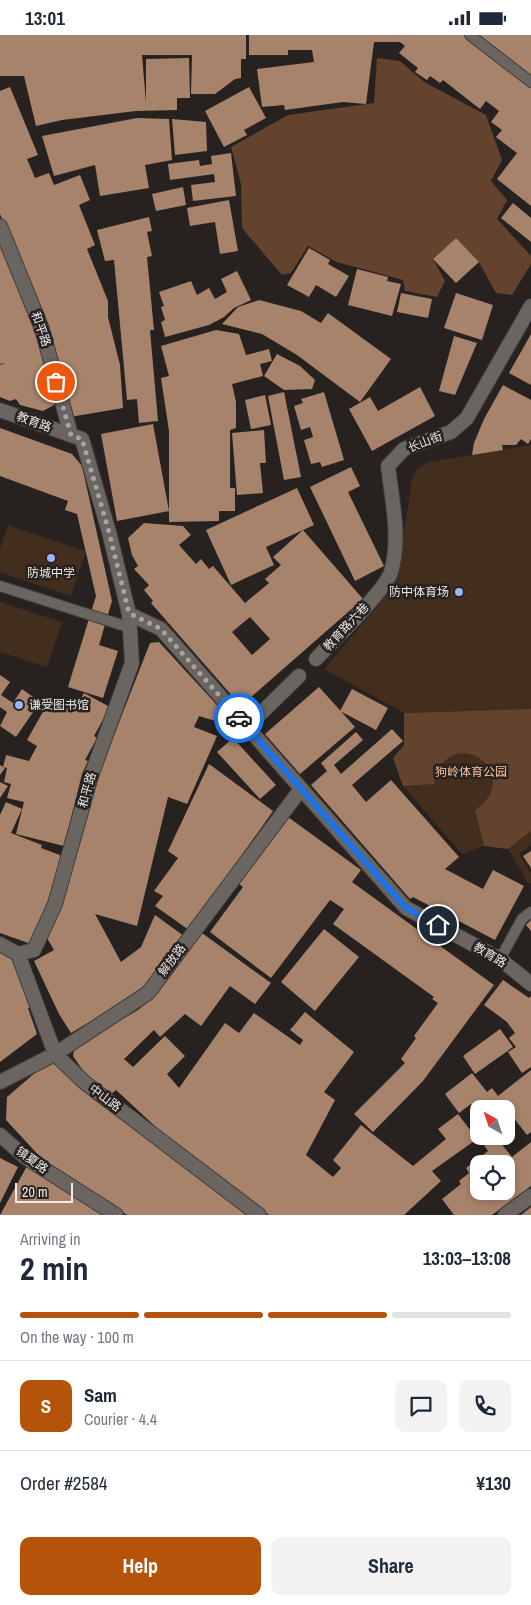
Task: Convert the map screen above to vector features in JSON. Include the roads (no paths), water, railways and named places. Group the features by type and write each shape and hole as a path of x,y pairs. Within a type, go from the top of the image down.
{"street":[{"name":"和平路","path":"0,225 42,329 71,435"},
{"name":"长山街","path":"376,594 391,574 396,534 388,466 404,449 451,432 467,418 531,306"},
{"name":"教育路","path":"0,410 82,439 109,532 129,613 161,629 406,908 500,959 531,984"},
{"name":"教育路六巷","path":"316,659 376,594"},
{"name":"和平路","path":"18,954 34,950 55,904 90,776 132,663 129,613"},
{"path":"247,727 299,676"},
{"name":"解放路","path":"0,1082 55,1054 148,993 300,789"},
{"path":"0,944 18,954"},
{"name":"中山路","path":"18,954 55,1054 84,1082 260,1215"},
{"name":"镇夏路","path":"0,1135 25,1157 116,1215"},
{"path":"505,1215 531,1195"}],"lane":[{"path":"470,35 531,82"},
{"path":"0,586 131,628"},
{"path":"500,959 522,919 531,912"}],"place":[{"name":"防城中学","path":"51,558"},
{"name":"防中体育场","path":"459,592"},
{"name":"谦受图书馆","path":"19,705"}],"park label":[{"name":"狗岭体育公园","path":"471,772"}]}
